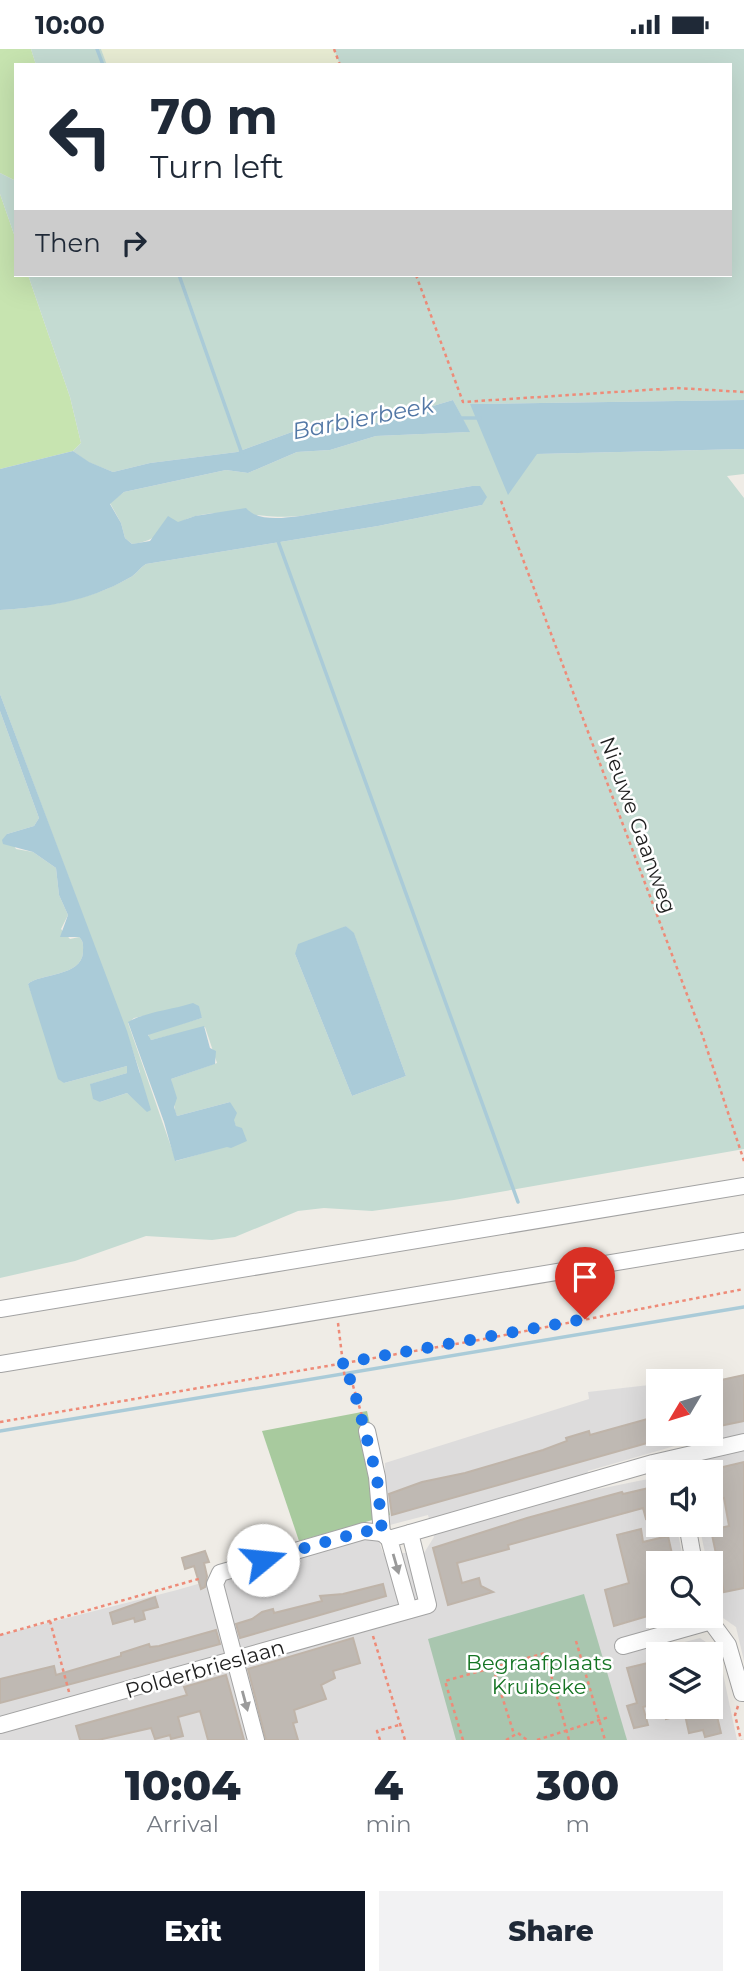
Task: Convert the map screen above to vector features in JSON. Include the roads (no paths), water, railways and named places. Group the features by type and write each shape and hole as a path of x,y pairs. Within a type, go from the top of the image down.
{"street":[{"path":"0,1309 744,1186"},
{"path":"0,1364 744,1241"},
{"path":"367,1431 385,1536 410,1610 428,1605 410,1533"},
{"path":"693,1460 744,1443"},
{"path":"256,1740 215,1584 220,1573 364,1531 385,1536 410,1533 646,1473"},
{"name":"Polderbrieslaan","path":"3,1730 73,1706 410,1610"},
{"path":"623,1646 679,1628"},
{"path":"715,1628 729,1645 743,1693"}],"water":[{"path":"453,400 470,432 376,436 330,450 297,452 248,473 226,470 124,492 110,504 121,523 125,538 132,544 150,541 168,516 178,522 195,516 246,508 264,517 286,518 472,486 480,486 487,497 482,505 378,526 146,564 131,577 98,593 50,605 0,610 0,469 73,451 89,462 113,472 150,463 237,452 292,432 376,423"},
{"path":"744,400 744,449 537,454 508,495 470,404"},
{"path":"0,694 127,1031 151,1110 147,1112 127,1093 100,1102 93,1099 90,1084 127,1073 127,1066 64,1083 58,1079 28,984 76,966 81,960 83,944 79,937 60,937 68,915 59,895 56,868 33,852 3,844 2,840 7,834 34,826 39,818 0,711"},
{"path":"346,926 354,933 406,1076 352,1096 295,954 298,944"},
{"path":"193,1003 199,1006 202,1018 148,1035 151,1040 204,1026 210,1048 216,1051 215,1064 171,1079 177,1098 174,1107 177,1116 230,1102 237,1113 234,1120 236,1126 242,1128 247,1141 231,1148 175,1161 128,1022 150,1013"}],"waterway":[{"path":"97,49 102,63"},
{"path":"180,277 242,454"},
{"name":"Barbierbeek","path":"459,418 480,418"},
{"path":"278,541 518,1202"},
{"path":"0,1431 744,1307"}],"park label":[{"name":"Begraafplaats Kruibeke","path":"539,1675"}]}
